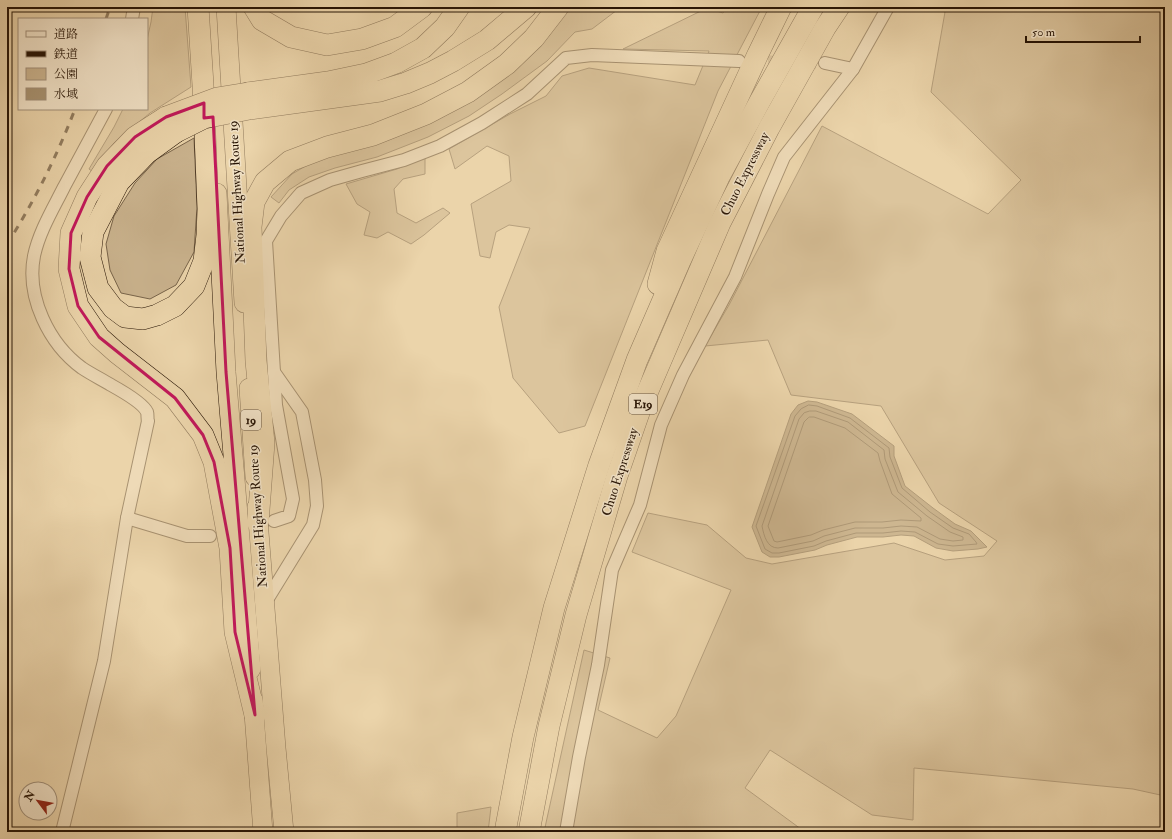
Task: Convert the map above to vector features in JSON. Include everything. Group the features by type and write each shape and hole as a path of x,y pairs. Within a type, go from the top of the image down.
{"highway":[{"path":"171,124 147,153 119,182 93,232 90,257 98,288 113,308 125,317 143,319 157,315 175,306 194,286 204,262 208,209 198,7"},
{"name":"National Highway Route 19","path":"207,7 226,372 255,715 263,832"},
{"name":"National Highway Route 19","path":"226,7 266,522 264,604 284,832"},
{"path":"254,7 262,20 291,37 327,45 362,39 395,27 422,7"},
{"path":"255,715 235,632 230,548 214,462 203,435 175,398 117,353 99,337 78,306 69,269 71,233 87,197 107,166 135,137 171,124 204,118 248,101 366,74 396,63 423,48 445,28 459,7"},
{"path":"248,101 380,91 406,83 453,61 487,40 526,7"},
{"path":"266,522 264,444 256,361 251,227 254,202 265,182 290,160 327,147 373,135 426,114 468,92 507,64 534,38 558,7"},
{"path":"637,360 667,251 781,7"},
{"name":"Chuo Expressway","path":"505,832 523,737 554,608 599,465 637,360 680,261 719,177 770,81 813,7"},
{"name":"Chuo Expressway","path":"528,832 549,726 576,615 617,476 641,407 720,224 769,128 825,28 839,7"}],"street":[{"path":"132,18 134,7"},
{"path":"566,832 579,757 598,665 612,570 640,505 661,425 683,375 735,277 784,157 853,69 888,7"},
{"path":"266,522 289,516 293,499 276,405 266,241 281,216 302,193 330,180 362,170 404,160 440,146 482,123 526,94 566,58 592,55 739,60"},
{"path":"825,63 853,69"},
{"path":"62,832 104,661 127,518 148,421 147,412 142,405 82,368 62,349 48,331 37,302 33,279 34,257 40,236 51,212 105,110"},
{"path":"264,604 313,525 317,506 316,480 302,412 274,371"},
{"path":"127,518 187,536 210,536"}],"highlighted area":[{"path":"204,103 204,118 213,117 226,372 255,715 235,632 230,548 214,462 203,435 175,398 99,337 78,306 69,269 71,233 87,197 107,166 135,137 166,117"}],"green space":[{"path":"153,7 185,7 191,87 150,113 114,143 93,172 89,169 122,110 148,110 148,36"},
{"path":"565,7 621,7 592,29 575,32 547,61 469,116 428,137 377,157 335,168 309,177 289,190 279,203 271,197 292,174 316,160 418,125"},
{"path":"727,7 762,7 718,91 585,426 559,433 513,378 499,307 530,228 509,225 496,232 490,258 480,256 471,204 511,181 509,156 487,146 455,169 449,149 510,114 546,96 562,76 589,68 695,85 709,51 623,49 707,8 723,13"},
{"path":"935,7 1165,7 1165,796 1133,789 914,768 913,820 872,815 770,750 745,788 805,832 544,832 584,650 610,658 598,710 657,738 676,716 731,590 632,552 648,513 707,525 746,558 772,564 894,543 945,560 984,556 997,541 939,503 881,406 791,395 768,340 705,346 729,305 822,126 988,214 1021,180 931,92 945,12"},
{"path":"194,138 197,207 194,252 176,285 150,299 121,293 110,270 106,244 114,216 135,183 157,159"},
{"path":"425,157 425,174 403,179 394,189 397,213 416,223 443,208 450,213 411,244 388,232 377,238 364,235 370,212 357,204 346,184 397,169"},
{"path":"491,807 488,832 457,832 457,813"}],"water":[{"path":"808,401 817,402 852,414 894,446 894,456 905,486 955,524 971,531 987,547 953,551 936,548 914,536 901,535 857,537 827,545 815,550 779,557 770,557 762,552 752,527 791,414 798,405"}],"tunnel":[{"path":"750,61 825,63"}],"railway":[{"path":"106,18 110,7"},
{"path":"7,244 44,178 61,144 75,110"}]}
